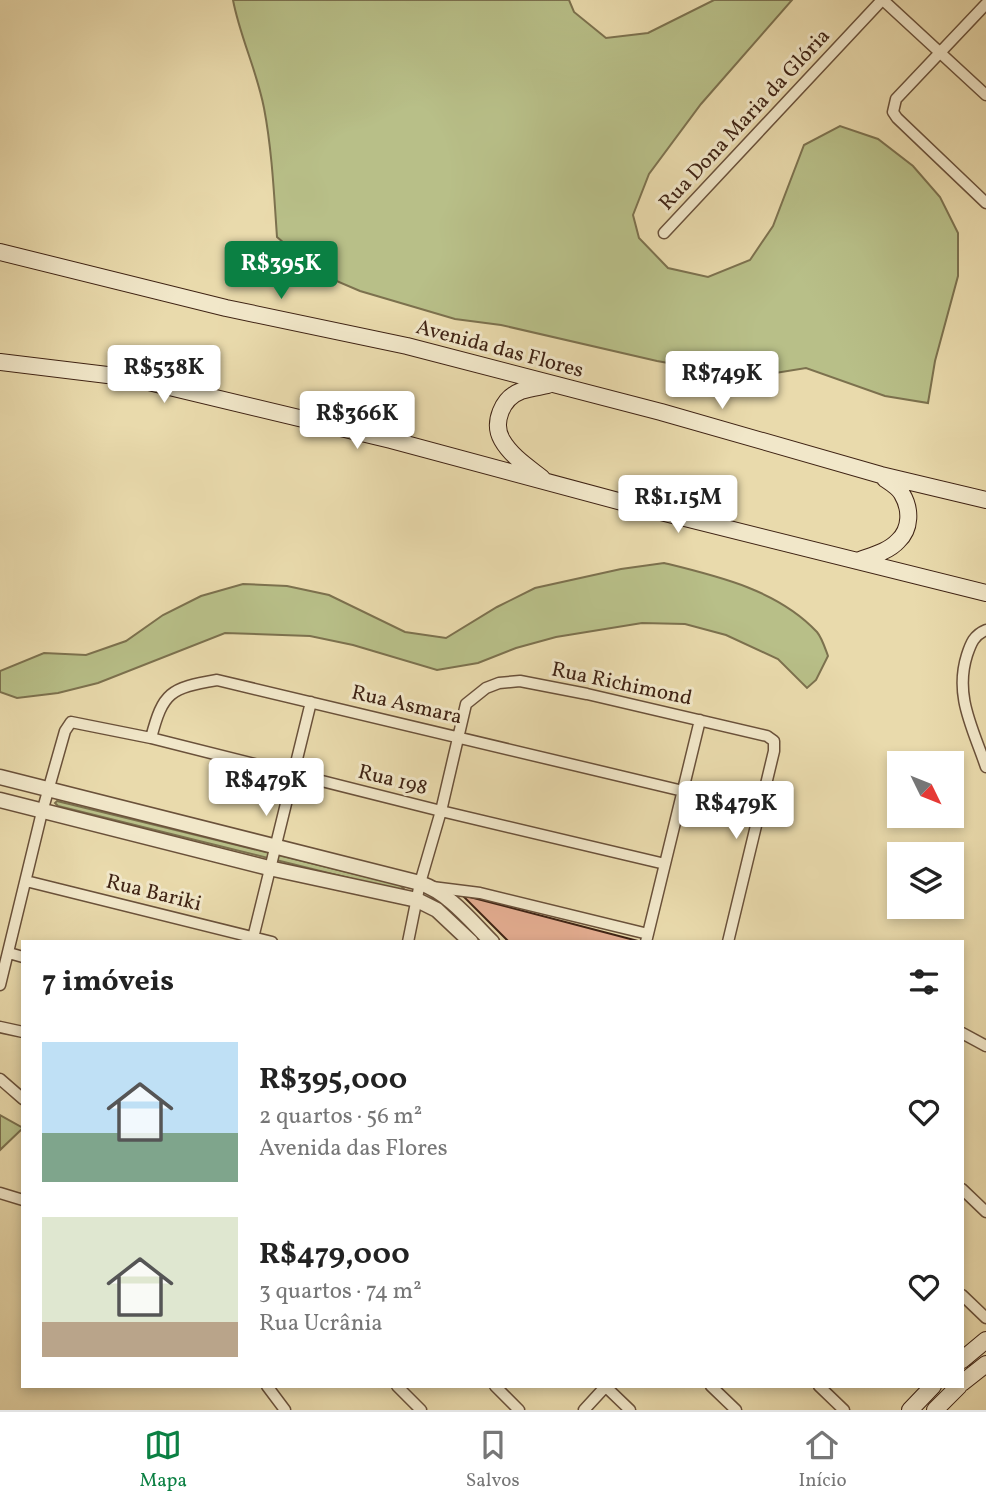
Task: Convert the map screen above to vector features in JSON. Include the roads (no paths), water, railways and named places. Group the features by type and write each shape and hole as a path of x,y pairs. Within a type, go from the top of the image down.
{"main road":[{"name":"Avenida das Flores","path":"0,252 226,308 407,345 881,475 986,500"},
{"path":"0,362 132,378 391,440 986,593"},
{"path":"546,482 502,440 497,424 499,413 509,399 519,392 554,384"},
{"path":"857,561 883,551 898,541 908,525 908,509 901,492 881,475"},
{"path":"964,1358 986,1340"},
{"path":"964,1381 986,1364"},
{"path":"910,1410 930,1388"},
{"path":"940,1405 956,1388"}],"street":[{"path":"882,0 986,95"},
{"name":"Rua Dona Maria da Glória","path":"664,233 882,0"},
{"path":"986,4 896,99 894,112 897,118 986,203"},
{"path":"986,630 977,635 971,643 961,686 986,767"},
{"name":"Rua Asmara","path":"150,738 162,702 175,691 217,680 683,791"},
{"name":"Rua Richimond","path":"457,736 466,704 486,688 499,683 520,681 700,720 767,736 774,741 728,940"},
{"path":"252,939 311,702"},
{"path":"0,777 426,885 480,893 647,938 700,720"},
{"name":"Rua 198","path":"48,790 65,731 71,722 150,738 664,864"},
{"path":"408,940 417,900 426,885 457,736"},
{"path":"0,985 48,790"},
{"path":"0,800 269,868 417,900 437,910 469,940"},
{"name":"Rua Bariki","path":"26,881 252,939"},
{"path":"426,885 490,940"},
{"path":"9,953 21,956"},
{"path":"0,1027 21,1032"},
{"path":"964,1034 986,1046"},
{"path":"0,1079 21,1097"},
{"path":"964,1191 986,1212"},
{"path":"0,1193 21,1199"},
{"path":"964,1297 986,1318"},
{"path":"268,1388 285,1410"},
{"path":"399,1388 421,1410"},
{"path":"497,1388 519,1410"},
{"path":"584,1410 604,1388"},
{"path":"608,1388 630,1410"},
{"path":"713,1388 736,1410"},
{"path":"822,1388 844,1410"},
{"path":"932,1388 940,1405"}]}
